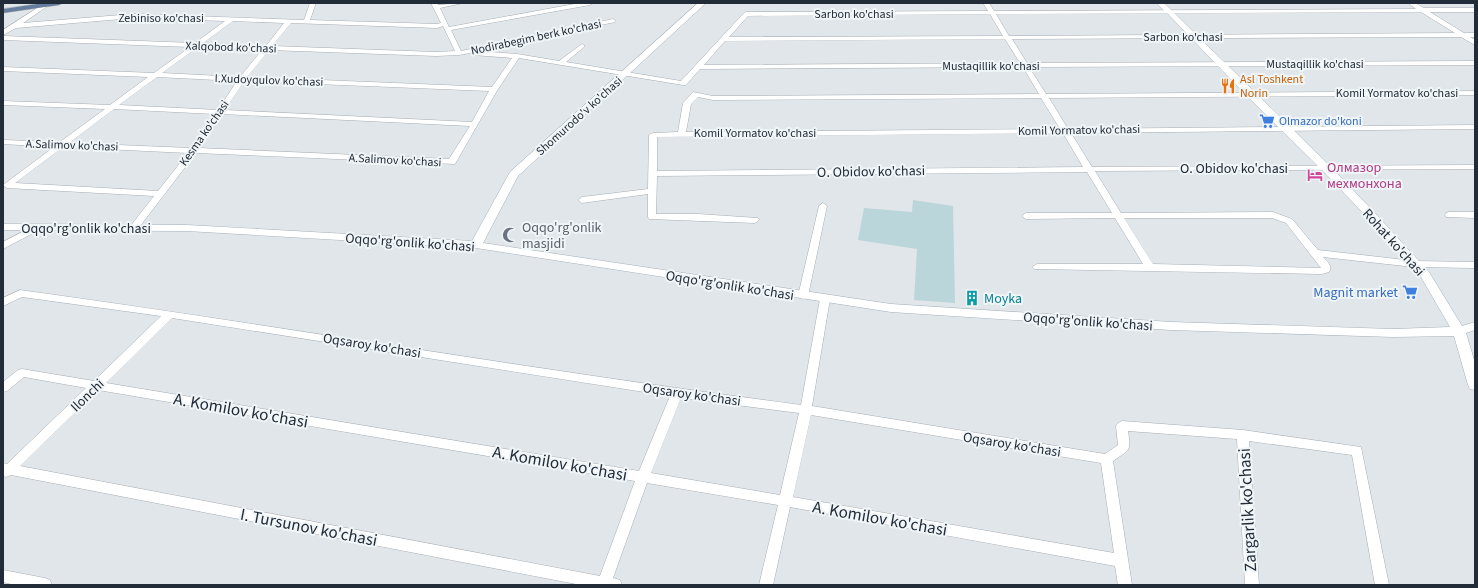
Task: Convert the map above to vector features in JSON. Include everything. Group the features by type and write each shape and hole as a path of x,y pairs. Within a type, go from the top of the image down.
{"main road":[{"path":"3,8 59,3"},
{"path":"3,11 36,4"}],"street":[{"path":"307,21 313,3"},
{"path":"460,3 435,5 459,53 517,56 562,62 693,85 693,91 696,94 687,103 682,134"},
{"name":"Zebiniso ko'chasi","path":"4,29 14,26 133,16 290,20 446,27 590,3"},
{"name":"Shomurodo'v ko'chasi","path":"476,245 514,174 702,3"},
{"path":"986,3 1150,267"},
{"name":"Rohat ko'chasi","path":"1160,3 1171,12 1250,94 1369,212 1425,275 1459,331 1475,385"},
{"path":"1411,3 1475,43"},
{"path":"4,29 36,4"},
{"path":"14,26 48,4"},
{"name":"Sarbon ko'chasi","path":"698,67 746,14 1475,10"},
{"path":"6,185 232,19"},
{"name":"Kesma ko'chasi","path":"134,228 194,150 242,79 290,20"},
{"name":"Nodirabegim berk ko'chasi","path":"459,53 613,21"},
{"name":"Sarbon ko'chasi","path":"723,39 1475,35"},
{"name":"Xalqobod ko'chasi","path":"3,38 436,54 459,53"},
{"path":"562,62 582,46"},
{"path":"3,103 475,124 494,89 517,56"},
{"name":"Mustaqillik ko'chasi","path":"698,67 1475,63"},
{"path":"683,83 698,67"},
{"name":"I.Xudoyqulov ko'chasi","path":"3,69 494,89"},
{"name":"Komil Yormatov ko'chasi","path":"696,94 713,98 1475,93"},
{"name":"A.Salimov ko'chasi","path":"3,142 452,162 475,124"},
{"name":"Komil Yormatov ko'chasi","path":"654,174 653,135 1475,127"},
{"name":"O. Obidov ko'chasi","path":"654,174 1089,169 1475,167"},
{"path":"654,174 652,218 698,217 755,220"},
{"path":"6,185 160,194"},
{"path":"582,200 653,191"},
{"path":"803,296 823,206"},
{"path":"1026,216 1273,215 1290,221 1326,270 1037,267"},
{"path":"1449,215 1475,215"},
{"name":"Oqqo'rg'onlik ko'chasi","path":"3,227 186,228 476,245 803,296 891,308 1171,326 1393,333 1459,331 1475,326"},
{"path":"3,246 36,228"},
{"path":"1314,253 1414,264 1475,265"},
{"name":"Oqsaroy ko'chasi","path":"3,303 20,293 170,314 677,393 806,410 1107,459"},
{"path":"766,585 806,410 825,299"},
{"name":"Ilonchi","path":"5,471 97,386 170,314"},
{"name":"A. Komilov ko'chasi","path":"3,388 22,373 785,501 1122,561"},
{"path":"608,584 643,477 677,393"},
{"path":"1126,585 1107,459 1124,447 1122,426 1243,435 1357,451 1382,585"},
{"name":"Zargarlik ko'chasi","path":"1243,435 1252,585"},
{"name":"I. Tursunov ko'chasi","path":"5,471 608,584"},
{"path":"3,576 45,585"}],"shaded area":[{"path":"913,200 953,206 955,303 914,300 917,249 858,240 864,208 912,212"}],"place":[{"name":"Asl Toshkent Norin","path":"1228,86"},
{"name":"Olmazor do'koni","path":"1267,121"},
{"name":"Олмазор мехмонхона","path":"1315,175"},
{"name":"Oqqo'rg'onlik masjidi","path":"510,235"},
{"name":"Magnit market","path":"1410,292"},
{"name":"Moyka","path":"972,298"}]}
